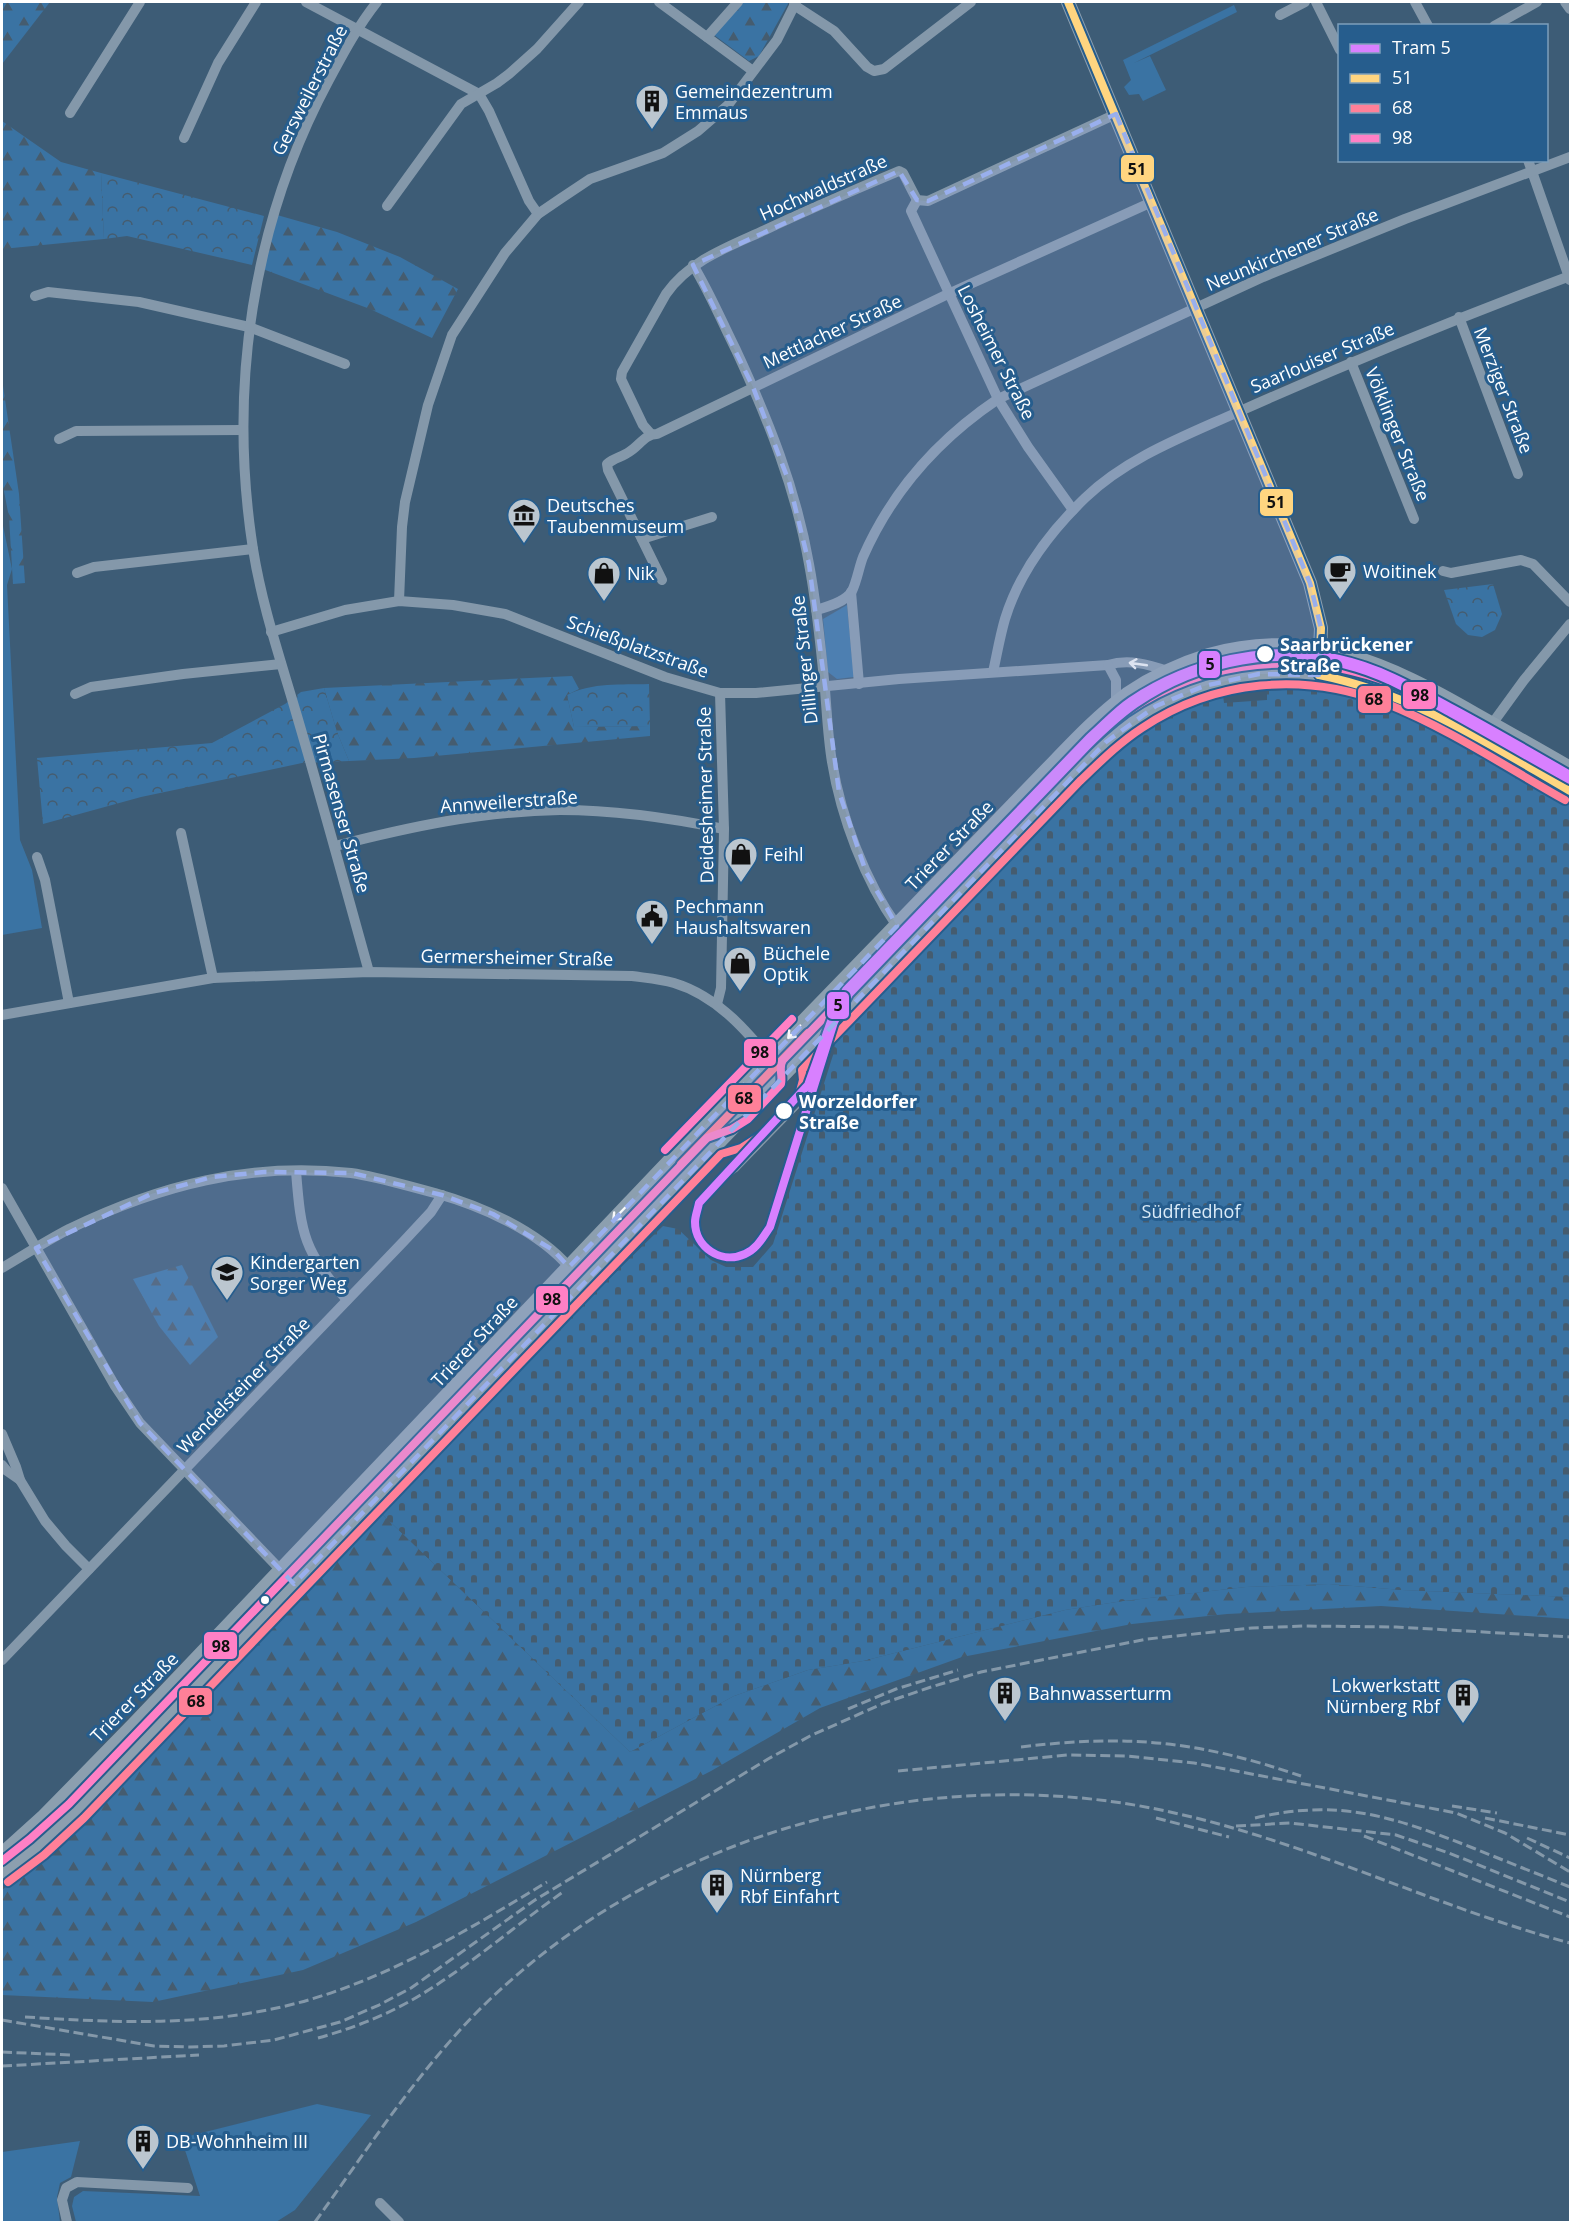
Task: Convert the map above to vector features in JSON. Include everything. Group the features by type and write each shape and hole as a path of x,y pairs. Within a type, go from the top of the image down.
{"main road":[{"path":"1068,2 1310,583 1320,617 1319,675"},
{"name":"Trierer Straße","path":"2,1854 52,1808 1054,762 1116,703 1138,687 1167,671 1204,656 1239,648 1279,645 1321,648 1361,658 1400,674 1570,768"},
{"name":"Trierer Straße","path":"2,1874 72,1815 1073,774 1121,730 1171,699 1212,683 1271,673 1319,675 1364,684 1410,703 1570,791"},
{"path":"659,1172 667,1196"},
{"path":"314,1535 316,1547 327,1549"}],"street":[{"path":"70,113 140,2"},
{"path":"184,138 218,63 256,2"},
{"path":"306,2 479,93 529,201 538,214"},
{"name":"Gersweilerstraße","path":"260,266 286,171 309,117 356,29 377,2"},
{"path":"387,206 461,104 497,83 537,49 579,2"},
{"path":"659,2 753,71"},
{"path":"707,37 738,2"},
{"path":"399,601 405,502 428,405 450,341 505,253 538,214 590,179 663,153 698,131 728,105 777,40 795,3 834,31 867,67 874,71 884,69 971,2"},
{"path":"1280,15 1305,2"},
{"path":"1316,2 1338,46"},
{"path":"1414,2 1427,24"},
{"path":"1565,2 1570,9"},
{"path":"1497,24 1530,3"},
{"path":"917,200 928,201 1116,114"},
{"name":"Neunkirchener Straße","path":"851,592 864,556 905,487 948,437 971,417 998,399 1263,277 1405,219 1570,157"},
{"path":"1529,162 1570,278"},
{"name":"Hochwaldstraße","path":"651,434 643,425 621,379 622,372 666,294 693,265 805,211 900,171 917,200"},
{"name":"Losheimer Straße","path":"917,200 911,211 998,399 1028,447 1073,510"},
{"name":"Mettlacher Straße","path":"662,580 608,470 608,464 612,460 629,453 651,434 657,434 948,294 1152,202"},
{"path":"693,265 706,286 753,387"},
{"name":"Pirmasenser Straße","path":"260,266 249,327 242,430 253,549 271,632 369,972"},
{"name":"Saarlouiser Straße","path":"993,672 1005,619 1018,586 1040,551 1073,510 1099,486 1137,459 1351,362 1459,318 1570,278"},
{"path":"34,296 48,292 139,302 249,327 345,364"},
{"name":"Merziger Straße","path":"1459,318 1518,474"},
{"name":"Völklinger Straße","path":"1351,362 1414,519"},
{"name":"Dillinger Straße","path":"753,387 772,431 800,520 816,610 832,764 846,816 866,872 883,906 897,926"},
{"path":"59,439 76,431 242,430"},
{"path":"642,539 712,517"},
{"path":"77,573 94,567 253,549"},
{"path":"1443,571 1452,573 1521,560 1533,564 1570,602"},
{"path":"816,610 837,603 851,592"},
{"path":"851,592 860,684"},
{"name":"Schießplatzstraße","path":"271,632 345,610 399,601 453,605 505,614 665,677 720,693 756,693 993,672 1108,665 1120,661 1150,665 1167,671"},
{"path":"1492,724 1524,680 1570,624"},
{"path":"75,694 91,687 281,664"},
{"path":"1108,665 1116,680 1116,703"},
{"name":"Deidesheimer Straße","path":"717,1004 721,988 724,828 720,693"},
{"name":"Annweilerstraße","path":"334,846 437,822 490,815 560,810 670,819 724,828"},
{"path":"180,833 213,978"},
{"path":"37,857 45,880 69,1003"},
{"name":"Germersheimer Straße","path":"2,1015 213,978 369,972 632,976 673,982 694,990 717,1004 783,1075"},
{"path":"2,1268 97,1216 151,1194 212,1178 264,1172 352,1173 442,1196 480,1208 531,1235 553,1250 569,1267"},
{"path":"296,1172 299,1214 309,1249 317,1264 347,1300"},
{"path":"2,1188 121,1395 140,1423 294,1584"},
{"name":"Wendelsteiner Straße","path":"2,1660 431,1212 442,1196"},
{"path":"2,1434 20,1480 52,1529 89,1569"},
{"path":"2,1465 7,1472 20,1480"},
{"path":"67,2223 62,2200 66,2188 77,2181 188,2188"},
{"path":"380,2203 399,2223"}],"highlighted area":[{"path":"1116,114 1310,583 1321,628 1319,675 1259,674 1204,686 1156,706 1106,742 294,1584 140,1423 36,1248 151,1194 212,1177 264,1172 352,1173 442,1195 493,1214 553,1250 569,1267 897,926 866,872 839,792 809,564 789,482 753,387 693,265 899,171 917,200 928,201"}],"green space":[{"path":"2,2 50,2 2,64"},
{"path":"743,2 789,2 759,56 749,61 714,35"},
{"path":"1234,5 1237,12 1134,63 1150,56 1166,90 1143,101 1139,94 1129,95 1124,87 1131,80 1123,60"},
{"path":"2,121 61,162 101,173 104,239 2,249"},
{"path":"101,173 264,216 252,265 127,236 104,239"},
{"path":"277,215 337,232 400,257 458,289 432,338 370,309 260,268"},
{"path":"2,379 19,494 25,583 13,584 9,517 2,481"},
{"path":"2,521 12,569 7,585 20,840 32,870 42,928 2,935"},
{"path":"1493,584 1502,614 1495,630 1482,637 1468,635 1456,624 1444,590"},
{"path":"847,605 854,677 837,679 828,672 823,619"},
{"path":"572,676 579,689 567,695 574,727 650,726 650,736 414,758 349,761 337,732 324,688"},
{"path":"649,684 650,726 574,727 567,695 597,686"},
{"path":"324,688 337,732 349,761 302,763 141,797 43,824 37,758 212,743 285,704 301,692"},
{"name":"Südfriedhof","path":"1301,689 1403,706 1570,799 1570,1597 1402,1590 1329,1584 1246,1587 1065,1610 863,1661 808,1670 734,1696 630,1752 382,1514 412,1482 410,1479 518,1368 663,1226 678,1229 711,1260 726,1267 753,1267 773,1244 834,1052 836,1032 1128,731 1157,713 1179,703 1223,695 1224,703 1267,700 1267,691"},
{"path":"620,1220 630,1229 323,1545 321,1541 358,1503 397,1456"},
{"path":"182,1265 218,1337 190,1365 159,1326 133,1279"},
{"path":"382,1514 630,1752 734,1696 808,1670 863,1661 1065,1610 1123,1601 1246,1587 1329,1584 1402,1590 1570,1597 1570,1619 1381,1606 1227,1614 1132,1624 962,1657 820,1708 711,1771 416,1922 303,1970 153,2002 2,1995 2,1890 54,1851 137,1763"},
{"path":"310,1547 315,1553 309,1560 300,1567 289,1570"},
{"path":"266,1592 268,1596 75,1804 26,1848 2,1866 2,1858"},
{"path":"317,2104 371,2115 295,2210 276,2222 76,2222 72,2206 74,2197 83,2191 200,2196 181,2138"},
{"path":"80,2141 71,2177 60,2183 57,2197 60,2222 2,2222 2,2152"}],"tram line":[{"name":"5","path":"1570,775 1413,687 1370,668 1339,659 1285,653 1231,659 1179,675 1154,687 1126,705 1090,737 846,990 834,1013 808,1085 699,1203 695,1217 699,1239 711,1252 727,1257 745,1254 759,1242 770,1227 834,1022 849,994 1093,740 1135,704 1160,689 1186,676 1242,660 1300,657 1329,661 1369,672 1405,688 1570,780"},
{"path":"712,1188 737,1171 802,1104 814,1072"}],"railway":[{"path":"2,2020 154,2046 190,2047 224,2046 274,2040 340,2022 411,1988 535,1900 810,1736 884,1703 981,1672 1147,1639 1252,1628 1396,1627 1570,1637"},
{"path":"848,1709 896,1689 958,1670"},
{"path":"1021,1747 1096,1741 1163,1744 1229,1755 1301,1776"},
{"path":"898,1771 1068,1755 1126,1756 1194,1763 1456,1813 1505,1833 1570,1872"},
{"path":"315,2222 392,2113 455,2035 478,2011 550,1948 629,1896 714,1854 803,1823 896,1803 991,1795 1085,1798 1179,1814 1229,1827 1278,1842 1521,1929 1570,1943"},
{"path":"1452,1806 1497,1813"},
{"path":"1255,1818 1314,1810 1366,1814 1418,1827 1570,1887"},
{"path":"1156,1818 1229,1837"},
{"path":"1485,1818 1570,1835"},
{"path":"1236,1826 1290,1823 1396,1835 1449,1853 1570,1902"},
{"path":"1364,1836 1570,1917"},
{"path":"1527,1838 1570,1858"},
{"path":"25,2017 173,2021 232,2016 300,2002 338,1990 410,1960 547,1882"},
{"path":"318,2038 366,2022 412,2000 470,1961 563,1892"},
{"path":"2,2052 70,2055"},
{"path":"2,2066 199,2055"}],"transit line":[{"name":"51","path":"1068,2 1310,583 1321,628 1319,675"},
{"name":"98","path":"2,1861 69,1804 707,1138 732,1129 748,1119 781,1084 783,1060 1073,760 1127,712 1158,694 1190,680 1223,670 1257,665 1326,666 1360,673 1393,684 1439,704 1570,779"},
{"name":"51","path":"1319,675 1354,683 1418,707 1479,738 1570,791"},
{"name":"68","path":"8,1882 44,1855 84,1818 721,1154 741,1148 763,1134 799,1095 803,1080 802,1070 1080,781 1142,728 1199,699 1230,690 1260,685 1292,684 1323,687 1354,693 1408,713 1454,736 1565,800"},
{"name":"98","path":"665,1150 792,1019"},
{"name":"68","path":"681,1164 808,1033"}],"place":[{"name":"Gemeindezentrum Emmaus","path":"652,130"},
{"name":"Deutsches Taubenmuseum","path":"524,544"},
{"name":"Woitinek","path":"1340,600"},
{"name":"Nik","path":"604,602"},
{"name":"Saarbrückener Straße","path":"1265,654"},
{"name":"Feihl","path":"741,883"},
{"name":"Pechmann Haushaltswaren","path":"652,945"},
{"name":"Büchele Optik","path":"740,992"},
{"name":"Worzeldorfer Straße","path":"784,1111"},
{"name":"Kindergarten Sorger Weg","path":"227,1301"},
{"name":"Bahnwasserturm","path":"1005,1722"},
{"name":"Lokwerkstatt Nürnberg Rbf","path":"1463,1724"},
{"name":"Nürnberg Rbf Einfahrt","path":"717,1914"},
{"name":"DB-Wohnheim III","path":"143,2170"}]}
